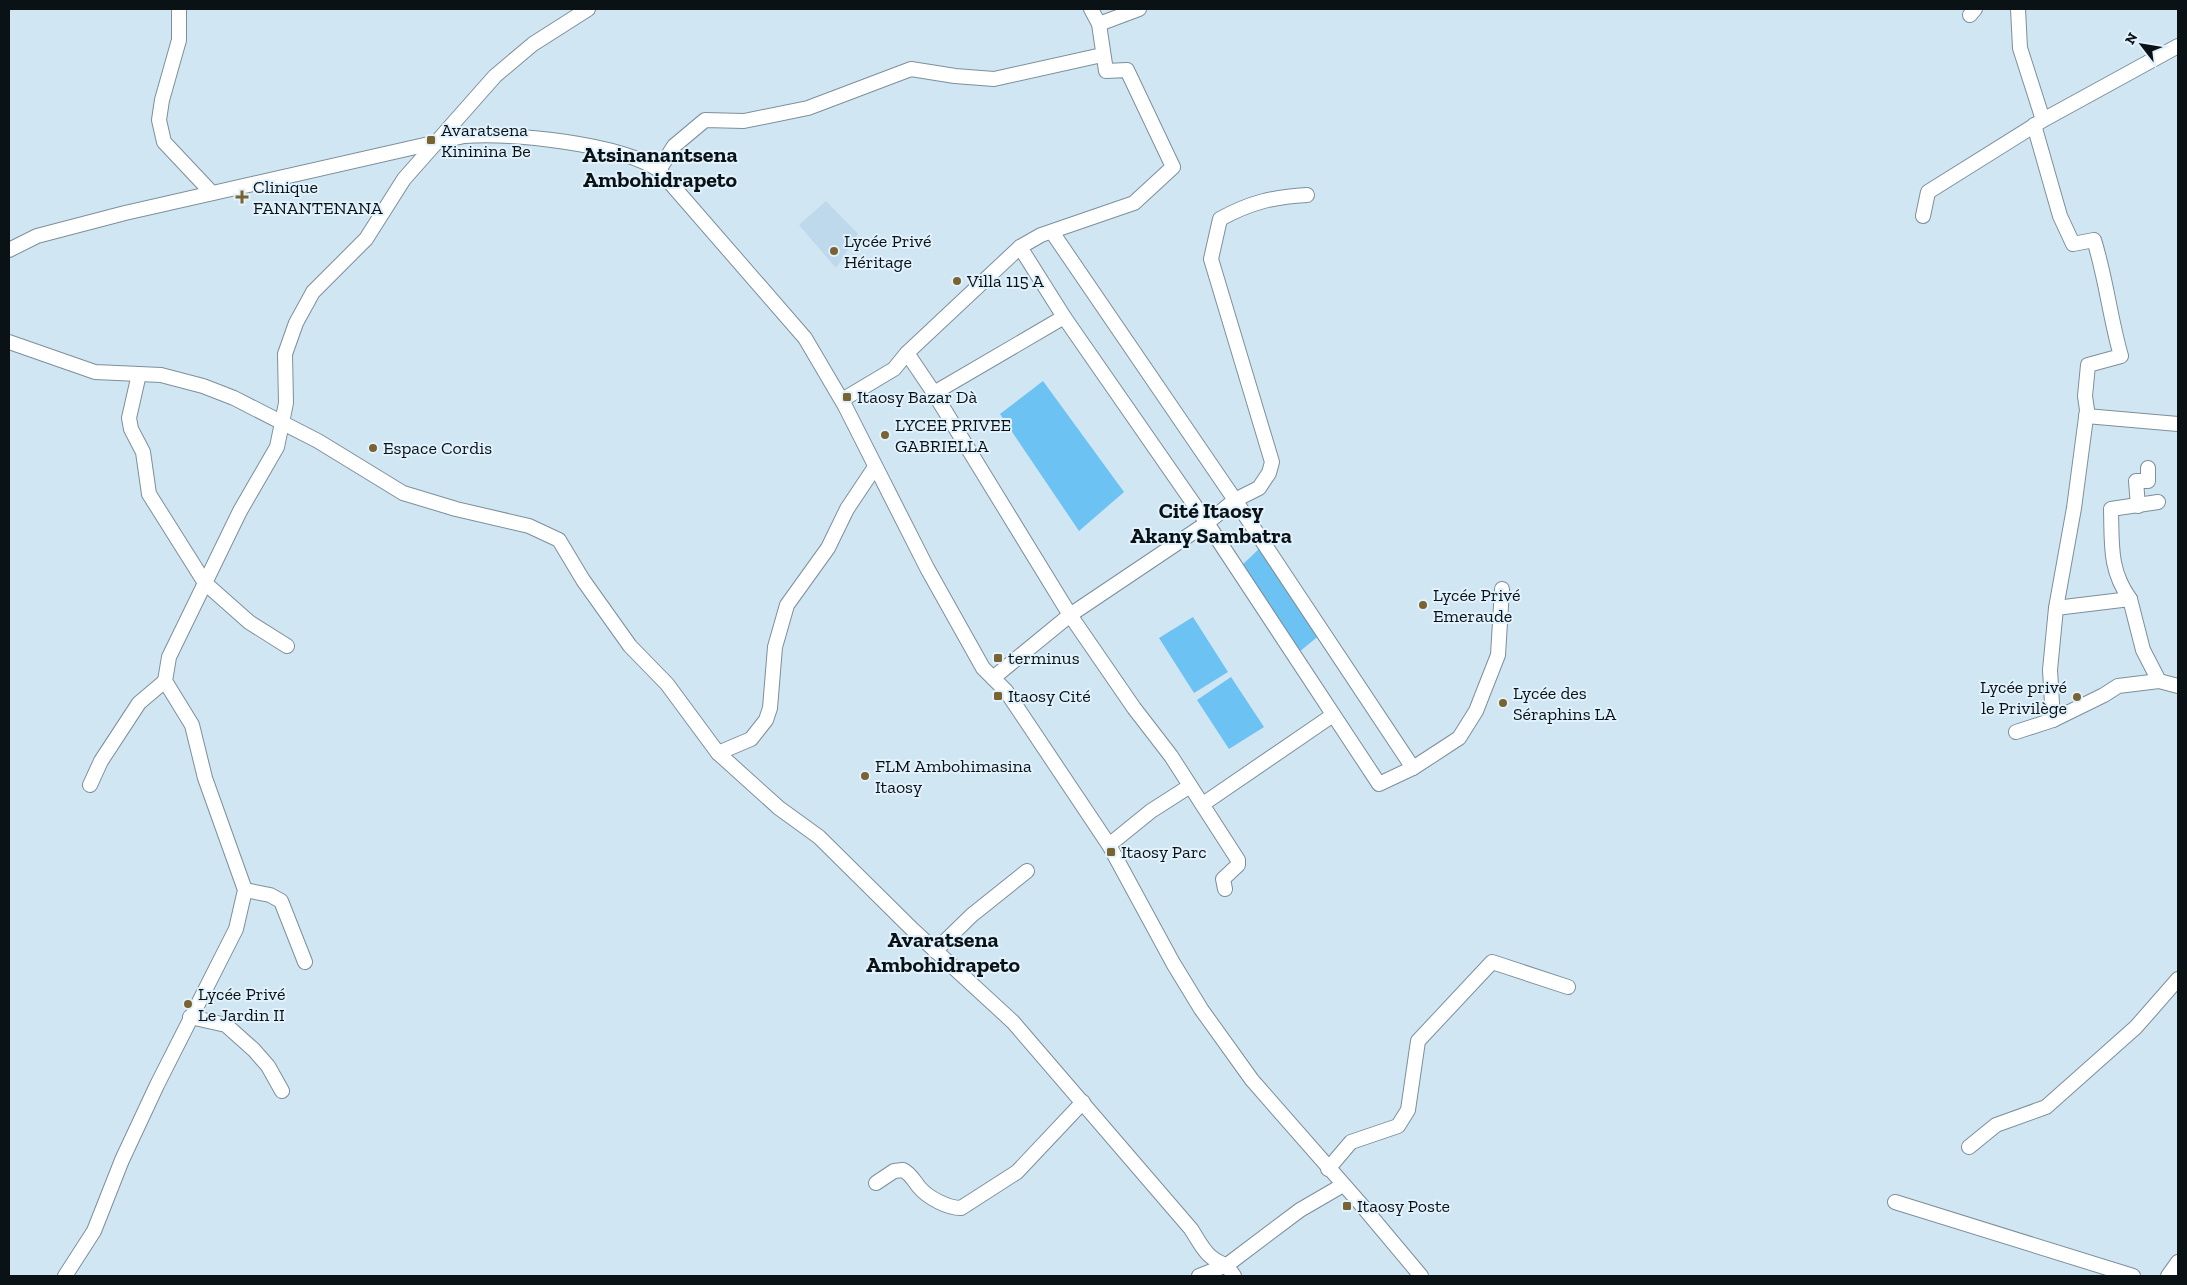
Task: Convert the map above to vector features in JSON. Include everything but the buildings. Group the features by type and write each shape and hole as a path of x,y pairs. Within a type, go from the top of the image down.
{"street":[{"path":"179,9 179,40 162,100 159,120 164,142 212,193"},
{"path":"90,785 100,761 139,703 165,681 169,657 240,511 277,447 284,424 286,403 285,354 296,323 312,292 366,239 404,179 435,141 514,57 588,9"},
{"path":"842,400 894,369 907,353 1020,247 1041,235 1134,203 1173,167 1128,70 1106,71 1098,24 1091,9"},
{"path":"1098,24 1139,9"},
{"path":"2018,9 2020,48 2055,201 2073,244 2094,240 2113,329 2121,356 2088,365 2085,396 2086,416 2074,508 2056,608 2050,670 2053,720"},
{"path":"1923,216 1928,192 2038,123 2178,46"},
{"path":"659,170 674,146 705,120 744,121 808,108 911,69 955,76 994,79 1102,55"},
{"path":"9,250 37,236 212,193 435,141 464,136 520,136 610,151 636,158 659,170 805,338 842,400 936,584 983,668 1006,691 1109,846 1173,963 1201,1009 1252,1080 1421,1276"},
{"path":"993,678 1070,615 1207,522 1235,500 1259,488 1269,473 1272,462 1211,260 1214,238 1220,219 1242,207 1273,197 1307,195"},
{"path":"1052,232 1235,500 1413,768"},
{"path":"1020,247 1064,317 1207,522 1379,784 1413,768 1460,738 1476,711 1498,655 1502,588"},
{"path":"934,393 1064,317"},
{"path":"9,342 95,372 161,375 203,386 234,398 318,441 403,493 456,509 529,526 559,540 583,580 630,646 667,684 718,753 779,808 819,837 935,951 1013,1022 1191,1229 1211,1257 1231,1271"},
{"path":"907,353 934,393 1070,615 1134,708 1171,756 1238,860 1238,865 1223,879 1225,889"},
{"path":"139,374 128,418 131,429 143,452 149,494 205,583 249,622 286,646"},
{"path":"2086,416 2178,424"},
{"path":"718,753 751,739 766,720 770,708 775,647 787,605 828,548 848,509 875,466"},
{"path":"2138,506 2136,481 2148,481 2148,468"},
{"path":"2158,502 2111,509 2114,571 2119,583 2130,599 2143,650 2159,681"},
{"path":"2056,608 2130,599"},
{"path":"65,1276 94,1231 122,1160 190,1017 236,929 245,890 205,778 192,725 165,681"},
{"path":"2016,732 2053,720 2104,696 2118,686 2159,681 2178,686"},
{"path":"1203,804 1333,715"},
{"path":"1109,846 1151,811 1190,786"},
{"path":"935,951 972,915 1027,871"},
{"path":"245,890 270,895 280,901 305,962"},
{"path":"1328,1169 1351,1142 1398,1126 1408,1110 1418,1041 1492,962 1568,987"},
{"path":"1969,1147 1996,1125 2046,1107 2136,1027 2178,978"},
{"path":"190,1017 226,1025 254,1050 268,1066 282,1091"},
{"path":"876,1183 894,1171 903,1170 912,1176 927,1194 951,1207 962,1208 1017,1172 1083,1102"},
{"path":"1199,1276 1231,1271 1300,1210 1343,1185"},
{"path":"1895,1202 2133,1276"},
{"path":"2168,1276 2178,1262"}],"shaded area":[{"name":"Lycée Privé Héritage","path":"826,201 858,234 836,268 799,225"},
{"path":"1043,381 1124,492 1079,531 1000,414"},
{"path":"1262,546 1321,634 1299,652 1239,568"},
{"path":"1193,617 1228,672 1194,693 1159,638"},
{"path":"1231,677 1264,727 1229,749 1197,700"}],"place":[{"name":"Avaratsena Kininina Be","path":"431,140"},
{"name":"Clinique FANANTENANA","path":"242,197"},
{"name":"Lycée Privé Héritage","path":"834,251"},
{"name":"Villa 115 A","path":"957,281"},
{"name":"Itaosy Bazar Dà","path":"847,397"},
{"name":"LYCEE PRIVEE GABRIELLA","path":"885,435"},
{"name":"Espace Cordis","path":"373,448"},
{"name":"Lycée Privé Emeraude","path":"1423,605"},
{"name":"terminus","path":"998,658"},
{"name":"Itaosy Cité","path":"998,696"},
{"name":"Lycée privé le Privilège","path":"2077,697"},
{"name":"Lycée des Séraphins LA","path":"1503,703"},
{"name":"FLM Ambohimasina Itaosy","path":"865,776"},
{"name":"Itaosy Parc","path":"1111,852"},
{"name":"Lycée Privé Le Jardin II","path":"188,1004"},
{"name":"Itaosy Poste","path":"1347,1206"}],"district":[{"name":"Atsinanantsena Ambohidrapeto","path":"660,166"},
{"name":"Cité Itaosy Akany Sambatra","path":"1211,522"},
{"name":"Avaratsena Ambohidrapeto","path":"943,952"}]}
